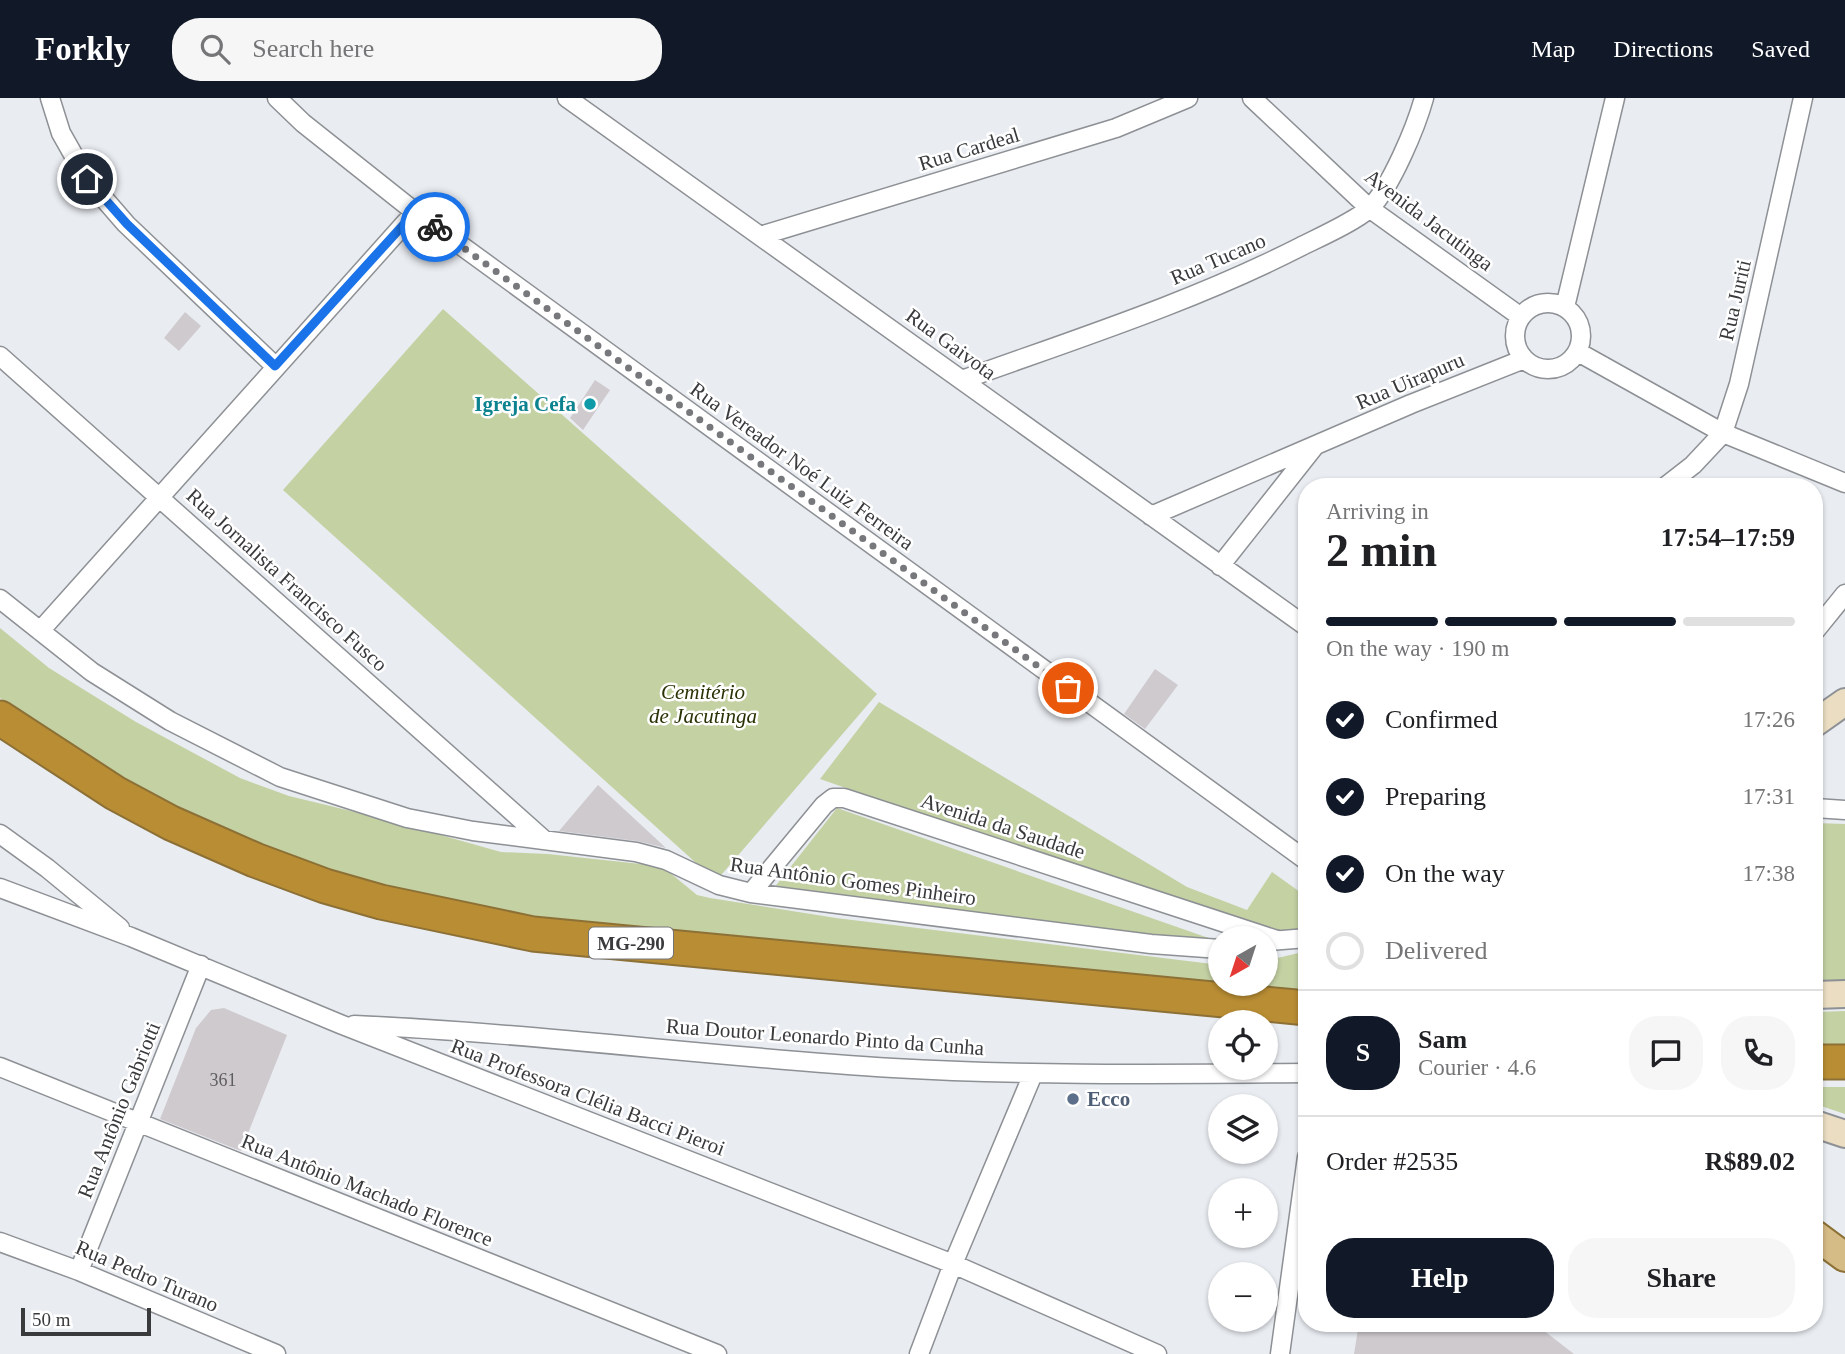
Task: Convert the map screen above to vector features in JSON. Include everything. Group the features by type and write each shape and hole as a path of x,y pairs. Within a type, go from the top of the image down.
{"highway":[{"name":"MG-290","path":"0,718 115,793 171,823 255,860 325,886 395,905 533,934 1298,1007"},
{"path":"1823,1062 1845,1062"}],"main road":[{"path":"1823,1241 1845,1257"}],"street":[{"path":"50,98 61,133 87,179 127,224 275,366"},
{"name":"Rua Vereador Noé Luiz Ferreira","path":"277,98 313,132 415,212 1298,854"},
{"name":"Rua Gaivota","path":"567,98 1298,621"},
{"name":"Rua Cardeal","path":"760,236 1116,128 1188,98"},
{"name":"Avenida Jacutinga","path":"1252,98 1369,208 1521,317"},
{"name":"Rua Tucano","path":"962,380 1176,302 1263,265 1330,232 1369,208 1383,189 1406,146 1424,98"},
{"path":"1565,307 1615,98"},
{"name":"Rua Juriti","path":"1676,478 1693,465 1723,433 1739,384 1803,98"},
{"path":"40,631 415,212"},
{"path":"1556,303 1565,307 1573,314 1582,332 1578,352 1572,360 1552,369 1542,369 1524,359 1515,338 1521,317 1536,305 1556,303"},
{"path":"1578,352 1723,433 1845,483"},
{"name":"Rua Jornalista Francisco Fusco","path":"0,356 543,839"},
{"name":"Rua Uirapuru","path":"1151,516 1411,404 1524,359"},
{"name":"Rua Uirapuru","path":"1220,566 1314,447"},
{"path":"1823,621 1845,594"},
{"name":"Rua Antônio Gomes Pinheiro","path":"0,599 92,672 170,721 280,777 407,818 474,831 636,852 666,860 719,885 751,893 1151,944 1208,948"},
{"path":"1823,717 1845,702"},
{"name":"Avenida da Saudade","path":"751,893 824,804 833,798 844,797 1227,926"},
{"path":"1823,809 1845,810"},
{"path":"0,835 47,868 131,937"},
{"name":"Rua Professora Clélia Bacci Pieroi","path":"0,888 131,937 340,1024 953,1264 1157,1354"},
{"path":"1278,940 1298,939"},
{"name":"Rua Antônio Gabriotti","path":"79,1271 201,965"},
{"path":"1823,995 1845,994"},
{"name":"Rua Doutor Leonardo Pinto da Cunha","path":"340,1024 445,1029 892,1068 1033,1074 1298,1073"},
{"name":"Rua Antônio Machado Florence","path":"0,1067 717,1354"},
{"path":"919,1354 953,1264 1033,1074"},
{"path":"1823,1111 1845,1117"},
{"path":"1823,1127 1845,1134"},
{"path":"1280,1354 1298,1223"},
{"name":"Rua Pedro Turano","path":"0,1242 79,1271 276,1354"}],"green space":[{"name":"Cemitério de Jacutinga","path":"443,309 877,694 716,881 283,490"},
{"path":"0,628 49,668 136,722 240,778 289,796 501,852 650,865 669,872 697,895 710,898 836,918 1208,964 1208,984 626,928 460,906 285,861 143,792 0,698"},
{"path":"879,702 1187,887 1247,910 1272,872 1298,891 1298,931 1290,943 1278,939 1278,926 1241,926 820,779"},
{"path":"837,808 1208,938 1208,944 770,893"},
{"path":"1823,823 1845,824 1845,989 1823,989"},
{"path":"1298,953 1298,992 1278,990 1278,958"},
{"path":"1845,1011 1845,1055 1823,1054 1823,1012"},
{"path":"1823,1087 1845,1087 1845,1114 1823,1107"}],"building":[{"path":"185,312 201,326 179,351 164,338"},
{"name":"Igreja Cefa","path":"595,380 610,390 583,430 570,418"},
{"path":"1155,669 1178,685 1145,729 1124,714"},
{"path":"598,785 666,848 637,841 559,831"},
{"path":"224,1008 287,1035 241,1151 160,1119 196,1028 211,1010"},
{"path":"1358,1332 1546,1332 1574,1354 1354,1354"}],"way so far":[{"path":"435,227 1068,688"}],"place":[{"name":"Igreja Cefa","path":"590,404"},
{"name":"Ecco","path":"1073,1099"}],"route":[{"path":"87,179 127,224 275,366 415,212 435,227"}]}
